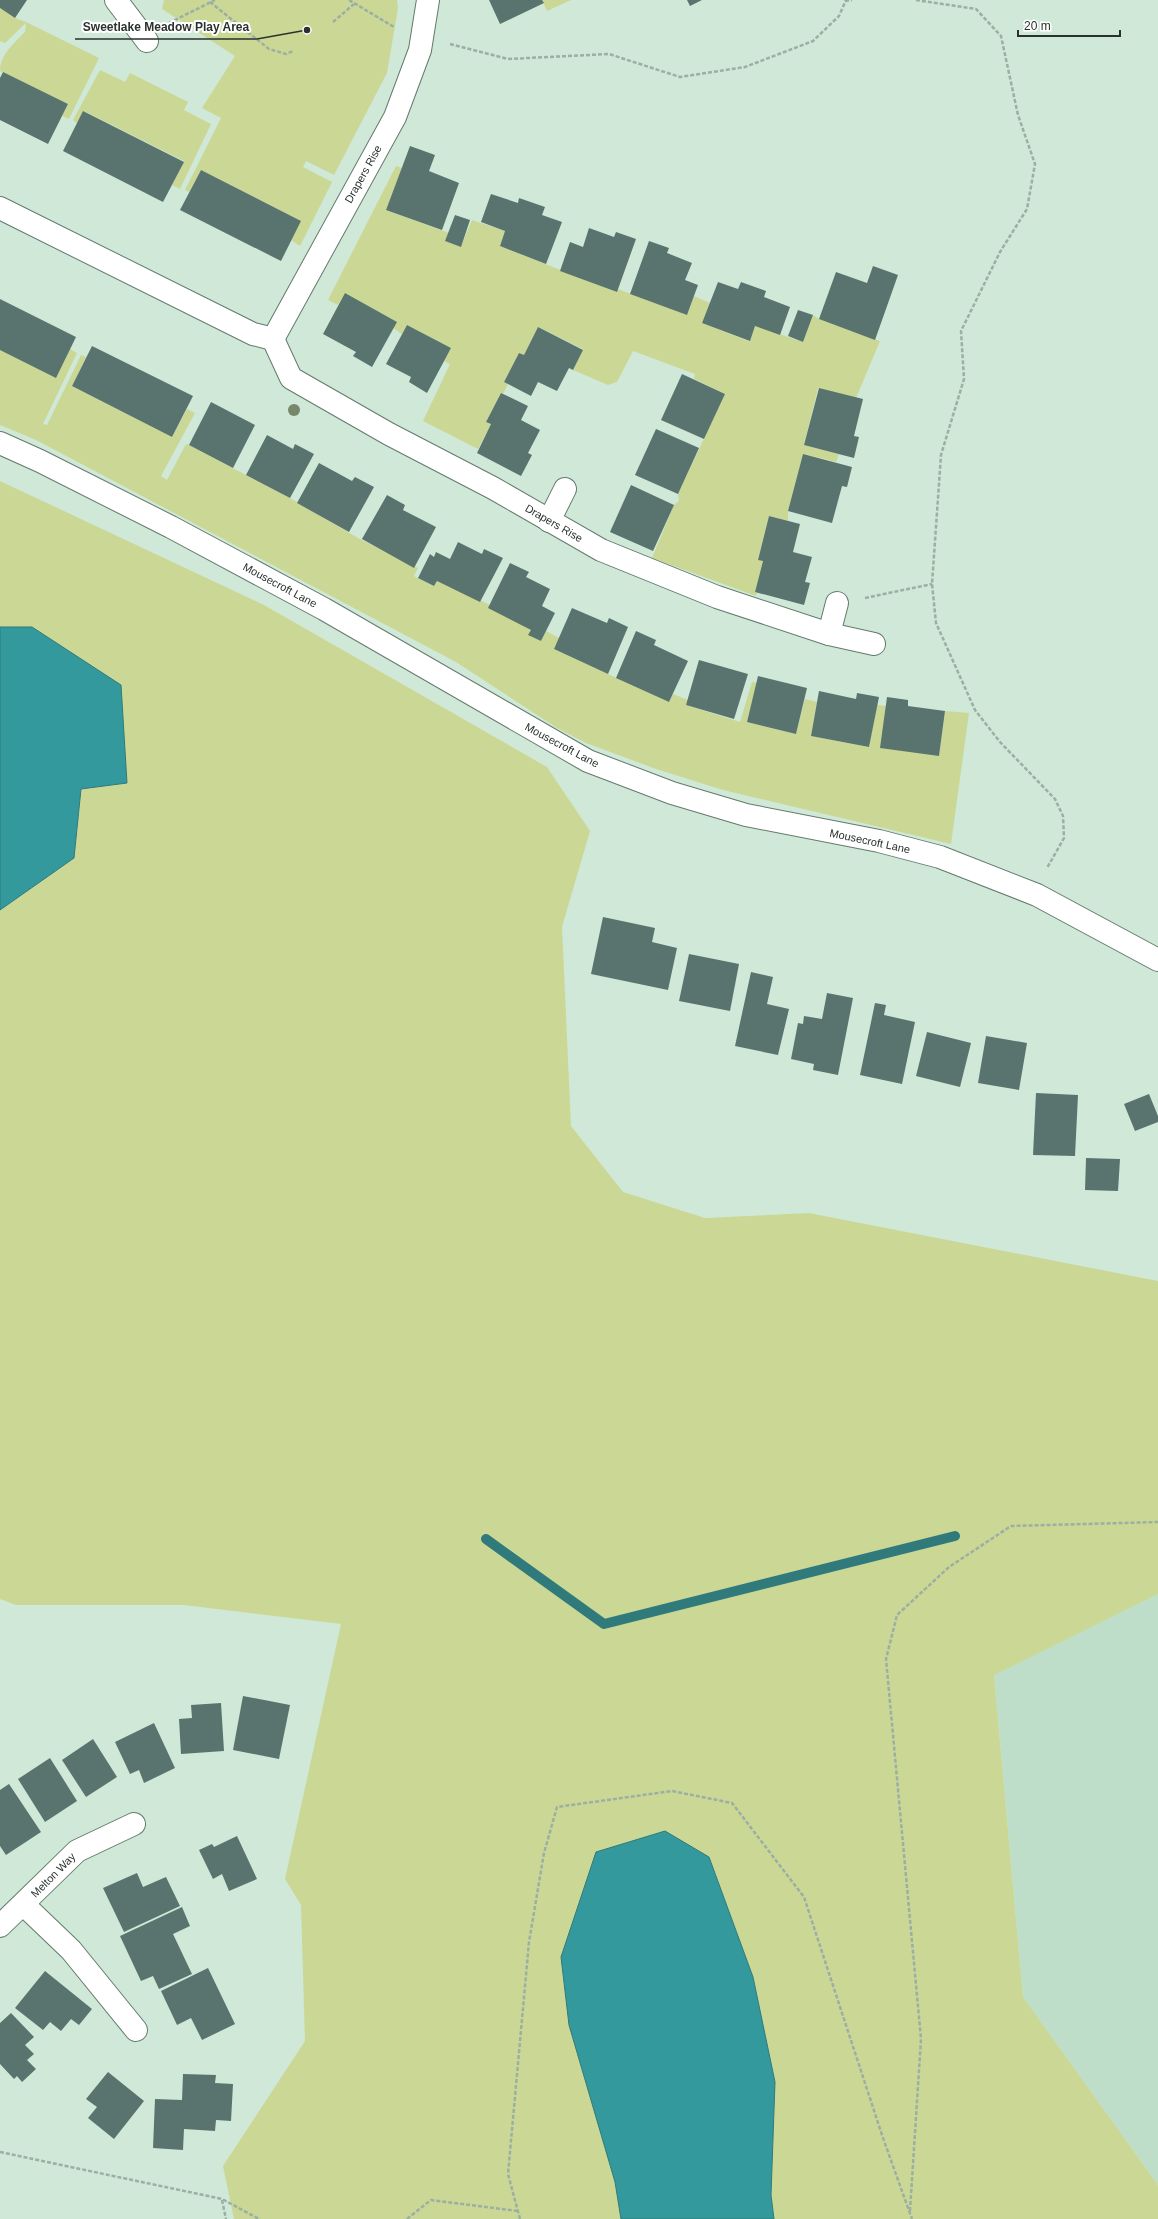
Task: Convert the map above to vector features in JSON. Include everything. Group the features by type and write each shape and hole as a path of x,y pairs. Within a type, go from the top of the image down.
{"street":[{"path":"116,0 147,41"},
{"name":"Drapers Rise","path":"428,0 420,50 395,117 273,340 291,378 389,434 494,488 601,550 717,597 829,634 874,644"},
{"path":"0,208 252,334 273,340"},
{"name":"Mousecroft Lane","path":"0,443 40,461 172,527 324,609 588,761 672,794 746,815 880,841 940,857 1037,895 1158,960"},
{"path":"549,521 565,489"},
{"path":"829,634 837,603"},
{"name":"Melton Way","path":"0,1926 24,1905 76,1851 134,1824"},
{"path":"24,1905 71,1950 136,2030"}],"path":[{"path":"147,41 161,27 215,0"},
{"path":"349,0 400,30"},
{"path":"444,42 508,59 609,54 680,77 746,67 813,41 839,16 846,0 852,0"},
{"path":"916,0 976,9 1001,36 1018,115 1035,164 1027,209 1000,252 961,331 964,379 941,455 932,584 936,623 975,710 1000,742 1055,799 1063,816 1064,838 1046,870 1037,895"},
{"path":"210,2 269,49 286,54 293,51"},
{"path":"333,22 354,4"},
{"path":"837,603 932,584"},
{"path":"910,2214 921,2039 886,1659 897,1615 949,1567 1011,1526 1158,1522"},
{"path":"520,2219 508,2174 529,1942 544,1853 557,1807 672,1791 732,1804 804,1897 883,2138 912,2219"},
{"path":"0,2152 222,2199 258,2219"},
{"path":"222,2199 226,2219"},
{"path":"407,2219 431,2200 518,2211"}],"shaded area":[{"path":"1158,1594 1158,2185 1023,1997 994,1674"}],"green space":[{"path":"164,0 397,0 398,8 387,73 334,175 306,161 303,167 332,182 300,246 291,240 301,221 201,170 189,192 185,190 221,118 202,108 235,56 162,9"},
{"path":"542,0 571,0 547,11"},
{"path":"0,8 15,18 26,22 99,58 69,119 62,116 68,104 0,71 2,60 12,45 25,32 26,23 5,43 0,41"},
{"path":"100,70 125,82 130,73 188,102 184,110 211,124 180,189 172,185 184,161 84,111 77,123 73,120"},
{"path":"396,166 402,168 386,210 449,233 446,241 461,246 472,220 505,231 500,246 616,292 618,289 687,315 694,296 710,303 702,323 749,341 755,326 803,342 813,315 819,319 880,341 856,398 818,388 804,445 839,454 836,462 803,454 788,511 788,521 769,516 758,559 763,561 755,592 757,592 756,596 652,558 674,505 679,501 678,494 725,394 694,379 695,374 633,351 617,382 608,385 573,370 583,349 538,327 524,355 519,353 504,382 508,384 503,394 501,393 486,422 491,424 478,449 423,421 450,364 444,361 451,348 407,325 402,334 393,328 396,322 345,293 338,305 328,300"},
{"path":"70,349 77,353 43,424 47,425 81,355 86,357 72,386 172,437 187,409 195,413 161,476 167,480 186,444 189,445 290,498 358,538 418,568 414,576 434,586 437,581 486,603 531,630 529,635 541,641 546,631 559,638 554,649 669,702 673,694 688,700 686,705 740,722 752,682 757,683 747,722 796,734 805,699 817,702 811,736 869,747 877,705 886,706 939,756 945,711 969,713 951,844 723,790 656,769 586,743 557,728 456,662 36,440 0,425 0,350"},
{"path":"0,481 264,605 547,767 590,831 562,927 571,1126 623,1192 705,1218 809,1213 1158,1281 1158,1594 994,1675 1023,1997 1158,2185 1158,2219 774,2219 771,2195 775,2082 753,1977 709,1857 615,2182 621,2219 234,2219 223,2166 305,2041 301,1905 285,1879 341,1624 184,1605 16,1605 0,1599 0,910 74,858 81,789 127,783 32,628 0,627"}],"water":[{"path":"0,627 32,627 121,685 127,783 81,789 74,858 0,910"},
{"path":"665,1831 709,1857 753,1977 775,2082 771,2195 774,2219 621,2219 615,2182 569,2025 561,1957 596,1852"}],"building":[{"path":"0,0 27,0 15,18 0,8"},
{"path":"489,0 542,0 544,3 500,24"},
{"path":"687,0 702,0 690,6"},
{"path":"3,72 68,104 48,144 0,120 0,78"},
{"path":"83,111 184,162 163,202 63,151"},
{"path":"410,146 435,155 429,171 459,183 442,230 386,210"},
{"path":"201,170 301,221 281,261 180,210"},
{"path":"491,194 518,203 519,198 545,207 542,215 562,222 546,264 500,246 505,231 481,222"},
{"path":"455,215 470,220 461,247 445,241"},
{"path":"589,228 614,237 616,232 636,239 617,292 560,271 570,242 583,247"},
{"path":"649,241 669,248 667,253 692,263 685,280 698,285 687,315 630,294"},
{"path":"873,266 898,275 875,340 819,319 836,272 867,283"},
{"path":"718,282 738,289 741,282 766,291 764,297 790,307 780,335 755,326 750,341 702,323"},
{"path":"345,293 397,322 372,367 353,356 356,352 323,334"},
{"path":"0,299 76,337 56,378 0,350"},
{"path":"798,310 813,315 803,342 788,336"},
{"path":"407,325 451,348 427,393 409,382 411,377 386,364"},
{"path":"538,327 583,350 573,370 569,368 557,391 538,382 531,396 504,382 519,353 524,355"},
{"path":"92,346 193,396 172,437 72,386"},
{"path":"682,374 725,394 704,439 661,420"},
{"path":"819,388 863,399 854,436 859,437 854,458 804,445"},
{"path":"501,393 528,406 521,420 540,430 528,453 532,455 521,476 477,453 491,424 486,422"},
{"path":"211,402 255,425 233,468 189,445"},
{"path":"656,429 699,448 678,494 635,475"},
{"path":"267,435 293,449 295,444 314,454 290,498 246,475"},
{"path":"803,454 852,467 847,487 842,486 832,523 788,511"},
{"path":"319,463 352,481 355,477 374,487 349,532 297,503"},
{"path":"631,485 674,505 653,551 610,532"},
{"path":"387,495 405,505 403,510 436,527 414,568 362,539"},
{"path":"769,516 800,524 793,552 812,557 805,582 810,583 804,605 755,592 763,561 758,560"},
{"path":"458,542 482,554 484,549 503,558 480,602 437,581 434,586 418,578 430,554 434,557 436,552 450,559"},
{"path":"510,563 529,572 526,577 550,589 542,606 555,613 541,641 528,635 531,630 488,608"},
{"path":"572,608 607,623 609,618 628,627 608,674 554,649"},
{"path":"636,631 656,640 654,645 688,661 669,702 616,678"},
{"path":"699,660 748,674 734,719 686,705"},
{"path":"758,676 807,688 796,734 747,722"},
{"path":"819,691 856,699 857,693 879,697 869,747 811,736"},
{"path":"887,697 908,700 908,706 945,711 939,756 880,748"},
{"path":"603,917 655,928 652,942 677,948 668,990 591,974"},
{"path":"689,954 739,964 730,1011 679,1001"},
{"path":"751,972 773,977 767,1004 789,1009 778,1055 735,1046"},
{"path":"827,993 853,998 838,1075 813,1070 814,1064 791,1059 798,1023 803,1024 804,1016 822,1019"},
{"path":"875,1003 886,1005 884,1015 915,1022 902,1084 860,1075"},
{"path":"927,1032 971,1043 960,1087 916,1076"},
{"path":"986,1036 1027,1043 1019,1090 978,1083"},
{"path":"1036,1093 1078,1095 1075,1156 1033,1155"},
{"path":"1149,1094 1158,1116 1158,1122 1135,1131 1124,1104"},
{"path":"1086,1158 1120,1159 1118,1191 1085,1190"},
{"path":"243,1696 290,1705 279,1759 233,1750"},
{"path":"221,1703 224,1751 181,1754 179,1719 192,1718 191,1705"},
{"path":"154,1723 175,1768 144,1783 139,1770 130,1774 115,1742"},
{"path":"93,1739 117,1777 86,1797 62,1760"},
{"path":"50,1758 77,1801 45,1822 18,1779"},
{"path":"9,1784 41,1832 6,1855 0,1846 0,1790"},
{"path":"237,1836 257,1879 229,1891 222,1874 213,1879 199,1850 212,1844 214,1847"},
{"path":"137,1873 143,1887 166,1877 180,1906 124,1932 103,1888"},
{"path":"182,1907 190,1926 173,1934 192,1974 159,1989 153,1976 141,1981 120,1936"},
{"path":"208,1968 235,2024 202,2040 191,2018 177,2025 161,1991"},
{"path":"45,1971 92,2009 79,2025 71,2019 61,2031 50,2022 43,2030 15,2008"},
{"path":"11,2013 34,2037 25,2045 34,2054 27,2060 36,2069 22,2082 17,2076 14,2079 0,2064 0,2023"},
{"path":"108,2072 144,2101 114,2139 88,2118 97,2107 86,2099"},
{"path":"183,2074 216,2075 215,2083 233,2084 231,2121 216,2120 215,2131 184,2129 183,2150 153,2148 155,2099 182,2100"}],"waterway":[{"path":"486,1539 604,1624 955,1536"}],"place":[{"name":"Sweetlake Meadow Play Area","path":"307,30"}]}
